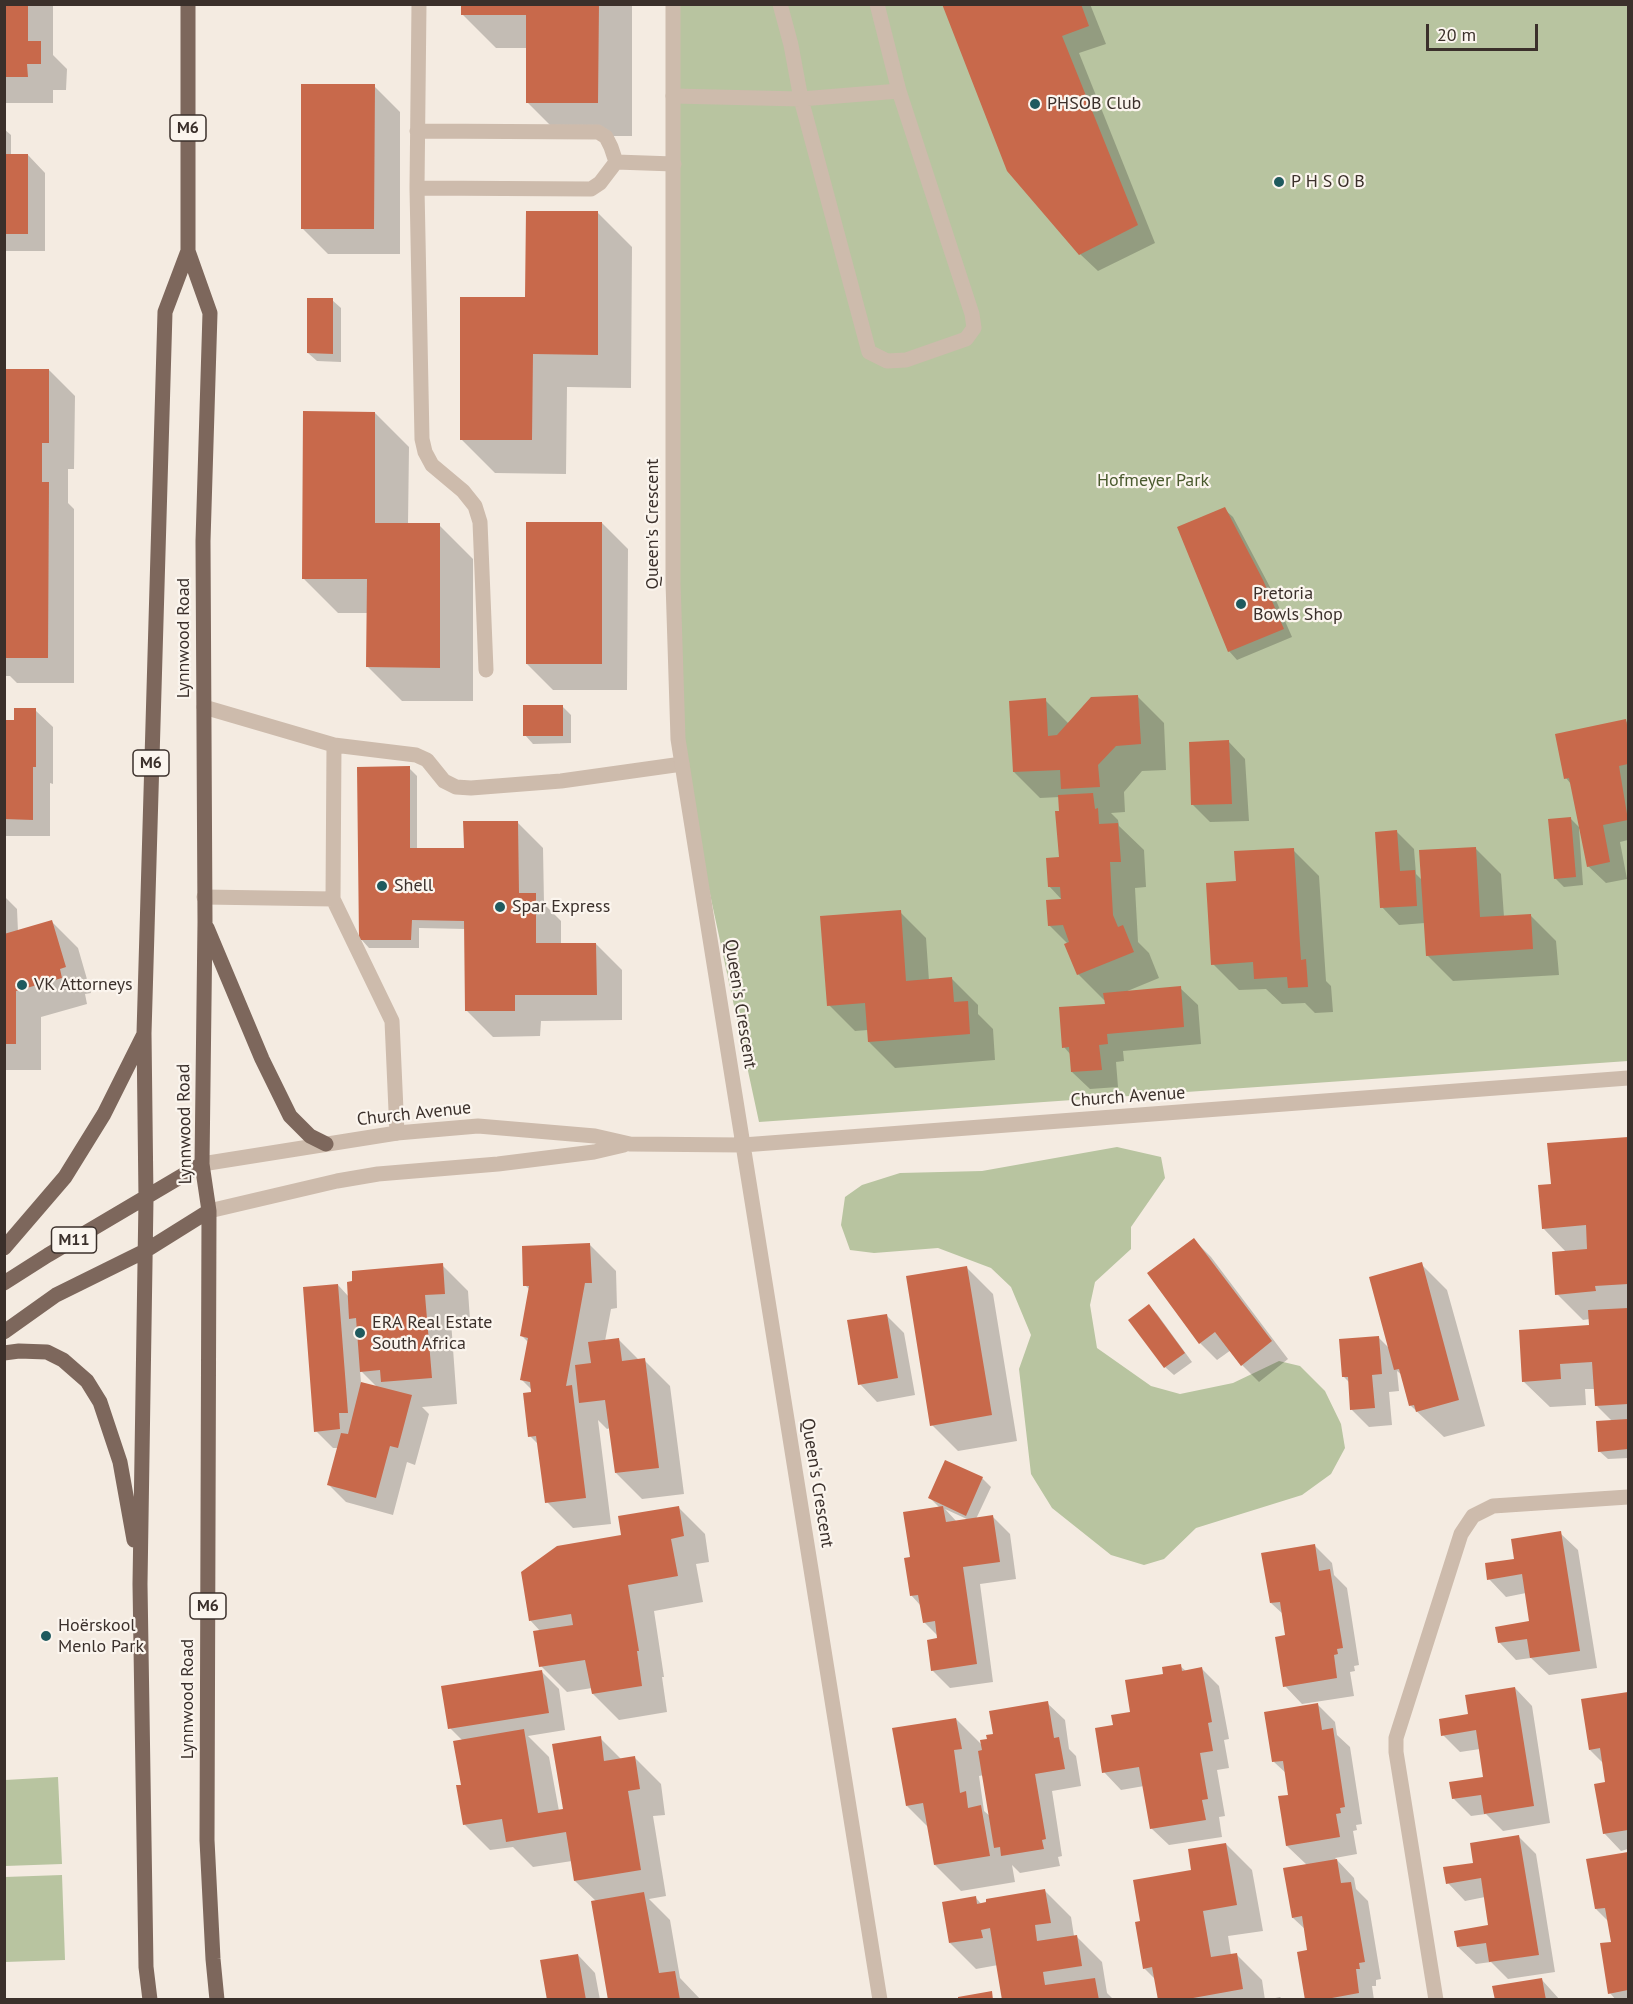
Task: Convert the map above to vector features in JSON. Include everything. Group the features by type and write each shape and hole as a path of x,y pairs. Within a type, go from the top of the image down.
{"main road":[{"name":"Lynnwood Road","path":"188,4 188,251 210,313 203,541 205,922 202,1164 209,1211 207,1840 217,2000"},
{"name":"Lynnwood Road","path":"150,2000 145,1945 140,1584 146,1199 144,1033 165,312 188,251"},
{"path":"205,922 262,1059 290,1116 310,1137 326,1144"},
{"path":"4,1248 65,1177 104,1114 144,1033"},
{"name":"M11","path":"4,1283 202,1164"},
{"name":"M11","path":"4,1332 56,1295 145,1251 209,1211"},
{"path":"4,1353 47,1352 63,1360 87,1382 100,1402 120,1462 140,1584"}],"street":[{"path":"419,4 417,188 422,439 425,452 432,465 463,491 475,506 480,522 486,670"},
{"name":"Queen's Crescent","path":"673,4 673,582 676,712 682,764 880,2000"},
{"path":"780,4 791,45 801,99 869,352 887,361 906,360 966,339 974,328 972,314 898,91 877,4"},
{"path":"674,96 801,99 898,91"},
{"path":"417,131 598,132 606,137 616,162"},
{"path":"616,162 674,164"},
{"path":"417,188 591,189 600,183 616,162"},
{"path":"204,707 334,745 416,755 427,760 444,781 456,787 471,788 561,781 682,764"},
{"path":"334,745 333,899 392,1021 397,1132"},
{"path":"204,897 333,899"},
{"name":"Church Avenue","path":"202,1164 397,1132 478,1126 595,1136 630,1144 743,1145 1629,1078"},
{"name":"Church Avenue","path":"209,1211 337,1181 378,1174 498,1164 594,1152 630,1144"},
{"path":"1436,2000 1396,1752 1396,1738 1461,1534 1473,1516 1493,1506 1629,1497"}],"green space":[{"name":"Hofmeyer Park","path":"672,5 1628,5 1628,1061 759,1122 682,764"},
{"path":"1117,1147 1161,1157 1165,1178 1131,1227 1131,1249 1095,1282 1090,1305 1097,1348 1151,1386 1180,1394 1233,1383 1279,1361 1300,1366 1325,1391 1341,1424 1345,1448 1331,1474 1302,1495 1196,1528 1164,1559 1144,1565 1111,1555 1052,1508 1031,1474 1019,1369 1031,1335 1011,1287 991,1268 938,1248 874,1253 850,1250 841,1225 845,1197 862,1185 900,1173 982,1171"},
{"path":"58,1777 62,1864 5,1866 5,1780"},
{"path":"62,1875 65,1960 5,1962 5,1877"}],"building":[{"path":"4,4 28,4 28,41 41,41 41,64 27,64 28,77 4,77"},
{"path":"461,4 599,4 598,103 526,103 526,15 461,15"},
{"name":"PHSOB Club","path":"942,4 1081,4 1089,26 1062,36 1138,225 1079,255 1007,171"},
{"path":"301,84 375,84 374,229 301,229"},
{"path":"4,154 28,154 28,234 4,234"},
{"path":"526,211 598,211 598,355 533,354 532,440 460,440 460,297 525,297"},
{"path":"307,298 333,298 333,354 307,353"},
{"path":"4,369 49,369 49,443 42,443 42,482 49,482 48,658 4,658"},
{"path":"303,411 375,412 375,523 440,523 440,668 366,667 367,579 302,579"},
{"name":"Pretoria Bowls Shop","path":"1225,507 1263,580 1284,629 1228,652 1177,527"},
{"path":"526,522 602,522 602,664 526,664"},
{"path":"1138,695 1141,744 1116,746 1098,765 1100,787 1061,789 1060,770 1013,772 1009,701 1046,698 1048,736 1057,735 1091,697"},
{"path":"523,705 563,705 563,736 523,736"},
{"path":"14,708 36,708 33,820 4,819 4,720 14,720"},
{"path":"1626,719 1628,764 1619,766 1628,820 1603,825 1610,862 1587,867 1569,778 1564,779 1555,734"},
{"path":"1229,740 1232,804 1191,805 1189,742"},
{"path":"410,766 410,848 464,848 463,821 518,821 519,893 536,893 536,943 596,943 597,995 515,995 515,1011 465,1011 464,921 412,920 411,940 359,940 357,767"},
{"path":"1093,793 1095,809 1098,808 1099,824 1118,823 1121,862 1110,862 1113,915 1118,927 1123,925 1134,952 1077,975 1064,944 1069,942 1063,925 1048,926 1046,900 1061,899 1060,887 1048,887 1046,858 1059,857 1055,811 1059,811 1058,795"},
{"path":"1571,817 1576,877 1554,879 1548,819"},
{"path":"1397,830 1400,871 1415,870 1417,906 1380,908 1375,832"},
{"path":"1476,847 1480,917 1531,914 1533,949 1426,956 1419,850"},
{"path":"1294,848 1301,960 1306,959 1308,987 1288,988 1287,977 1254,979 1253,962 1211,965 1206,883 1236,881 1234,851"},
{"path":"901,910 906,981 952,977 954,1002 968,1001 970,1034 868,1042 865,1003 827,1006 820,916"},
{"name":"VK Attorneys","path":"52,920 66,967 60,969 62,978 16,991 16,1044 4,1044 4,934"},
{"path":"1181,986 1184,1027 1107,1034 1108,1044 1099,1045 1102,1070 1071,1072 1069,1047 1062,1048 1059,1007 1105,1004 1103,993"},
{"path":"1628,1137 1628,1284 1595,1286 1596,1291 1555,1295 1552,1252 1587,1249 1586,1225 1542,1229 1538,1185 1551,1184 1547,1143"},
{"path":"1194,1238 1272,1341 1241,1366 1215,1332 1199,1344 1147,1273"},
{"path":"590,1243 592,1283 585,1283 566,1386 572,1385 586,1498 545,1503 536,1436 528,1437 523,1393 531,1392 530,1382 520,1380 528,1338 520,1336 529,1286 523,1286 522,1246"},
{"path":"1422,1262 1459,1400 1416,1412 1414,1405 1409,1406 1399,1369 1394,1370 1369,1277"},
{"path":"443,1263 445,1294 425,1295 432,1378 381,1382 380,1370 360,1372 356,1318 349,1319 347,1282 352,1281 352,1271"},
{"path":"967,1266 992,1415 930,1426 906,1276"},
{"path":"338,1284 348,1413 339,1413 340,1429 314,1432 303,1287"},
{"path":"1149,1304 1185,1353 1164,1368 1128,1320"},
{"path":"1628,1308 1628,1404 1595,1406 1592,1362 1560,1364 1561,1379 1522,1382 1519,1330 1589,1325 1588,1310"},
{"path":"887,1314 898,1378 858,1385 847,1320"},
{"path":"1379,1336 1382,1374 1372,1375 1375,1408 1350,1410 1348,1377 1342,1377 1339,1339"},
{"path":"619,1338 622,1361 645,1358 659,1468 615,1473 605,1400 579,1403 575,1365 591,1363 588,1342"},
{"path":"361,1382 412,1395 398,1448 390,1446 376,1498 327,1485 341,1433 348,1434"},
{"path":"1628,1419 1628,1449 1598,1452 1596,1421"},
{"path":"945,1460 983,1477 966,1516 928,1498"},
{"path":"679,1506 684,1536 671,1539 678,1576 628,1585 639,1651 637,1651 642,1686 592,1694 585,1660 539,1667 533,1631 573,1625 571,1614 529,1621 521,1572 557,1546 621,1535 618,1516"},
{"path":"943,1506 946,1522 993,1515 1000,1562 963,1567 977,1664 931,1671 927,1640 937,1638 935,1621 923,1623 918,1595 910,1596 904,1558 910,1557 903,1512"},
{"path":"1561,1531 1580,1651 1530,1658 1527,1639 1498,1643 1495,1627 1529,1621 1522,1574 1487,1580 1485,1563 1514,1559 1511,1539"},
{"path":"1315,1544 1319,1571 1330,1569 1343,1648 1337,1649 1338,1654 1334,1655 1337,1678 1283,1687 1275,1637 1285,1635 1280,1602 1270,1603 1261,1553"},
{"path":"1181,1664 1182,1671 1202,1667 1212,1722 1208,1723 1213,1751 1200,1753 1208,1799 1202,1800 1206,1820 1150,1829 1139,1767 1102,1773 1095,1728 1113,1725 1111,1715 1130,1712 1125,1680 1163,1674 1162,1667"},
{"path":"542,1670 549,1713 448,1729 441,1686"},
{"path":"1515,1687 1534,1806 1484,1814 1481,1795 1452,1799 1449,1782 1483,1777 1476,1730 1441,1736 1439,1719 1468,1714 1465,1695"},
{"path":"1628,1692 1628,1830 1603,1834 1594,1784 1605,1782 1600,1748 1589,1750 1581,1699"},
{"path":"1048,1701 1054,1738 1059,1737 1065,1769 1035,1774 1046,1839 1042,1840 1044,1849 1001,1856 1000,1847 994,1848 978,1751 982,1750 980,1740 987,1739 986,1735 993,1734 989,1711"},
{"path":"1318,1703 1322,1730 1333,1728 1345,1807 1340,1808 1341,1813 1336,1814 1340,1837 1286,1846 1278,1796 1288,1795 1283,1761 1272,1762 1264,1712"},
{"path":"956,1718 962,1749 954,1750 960,1793 966,1791 968,1808 981,1805 990,1856 934,1865 923,1803 906,1806 892,1728"},
{"path":"524,1729 538,1813 563,1809 552,1744 601,1736 604,1761 635,1756 640,1789 628,1791 641,1870 574,1881 566,1832 506,1842 502,1819 463,1825 456,1785 461,1785 453,1741"},
{"path":"1519,1835 1539,1955 1489,1962 1486,1943 1457,1947 1454,1931 1488,1925 1481,1878 1446,1884 1443,1867 1473,1863 1470,1843"},
{"path":"1226,1843 1237,1905 1203,1911 1211,1957 1237,1953 1243,1989 1182,2000 1158,2000 1152,1967 1143,1969 1135,1922 1140,1921 1133,1880 1191,1870 1188,1849"},
{"path":"1628,1852 1628,1990 1608,1994 1600,1943 1611,1942 1605,1908 1595,1909 1586,1859"},
{"path":"1337,1859 1341,1883 1351,1882 1365,1962 1359,1963 1360,1969 1356,1969 1359,1993 1321,2000 1305,2000 1297,1952 1307,1950 1302,1916 1292,1918 1283,1868"},
{"path":"1045,1889 1051,1923 1035,1925 1037,1941 1077,1935 1082,1966 1043,1972 1045,1985 1095,1978 1099,2000 1002,2000 990,1928 981,1930 983,1938 949,1943 942,1902 976,1896 977,1904 986,1902 986,1899"},
{"path":"644,1892 659,1973 675,1971 680,2000 608,2000 591,1901"},
{"path":"578,1954 586,2000 547,2000 540,1960"},
{"path":"1542,1978 1546,2000 1495,2000 1492,1986"},
{"path":"992,1991 993,2000 958,2000 958,1997"}],"place":[{"name":"PHSOB Club","path":"1035,104"},
{"name":"P H S O B","path":"1279,182"},
{"name":"Pretoria Bowls Shop","path":"1241,604"},
{"name":"Shell","path":"382,886"},
{"name":"Spar Express","path":"500,907"},
{"name":"VK Attorneys","path":"22,985"},
{"name":"ERA Real Estate South Africa","path":"360,1333"},
{"name":"Hoërskool Menlo Park","path":"46,1636"}]}
